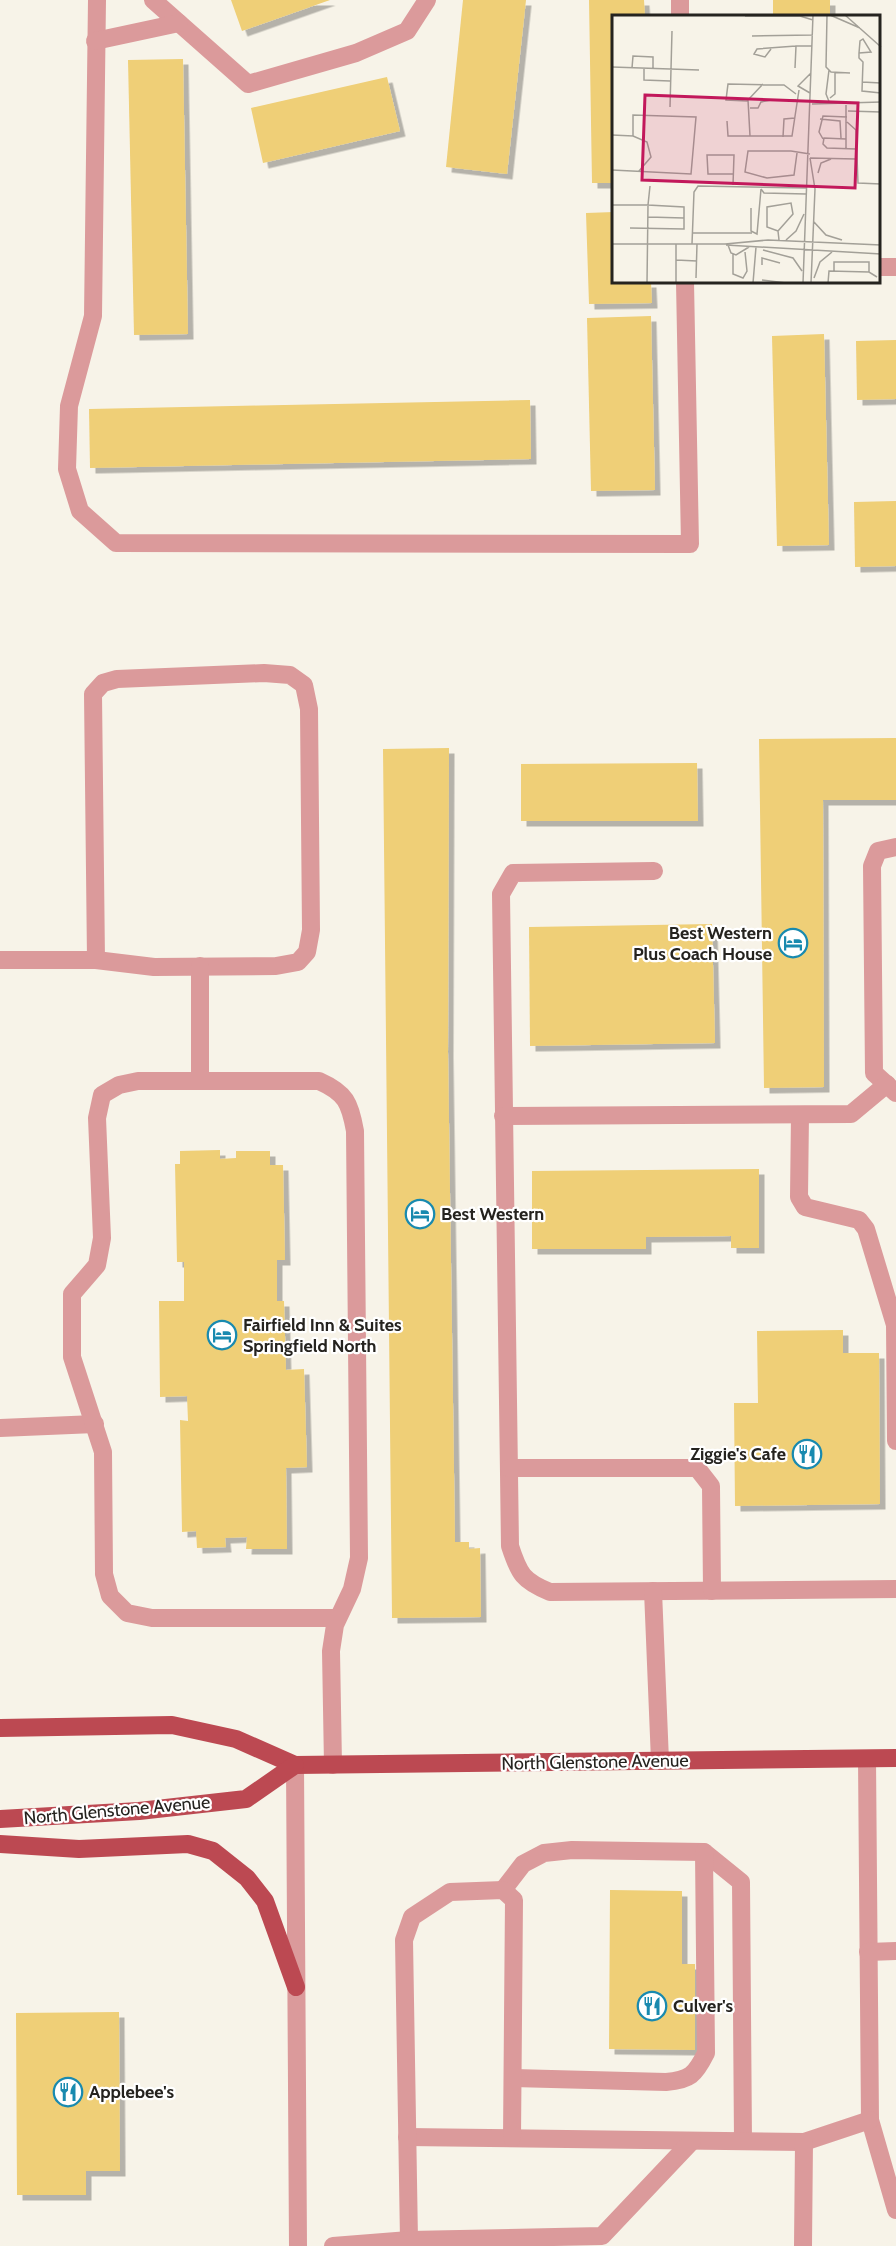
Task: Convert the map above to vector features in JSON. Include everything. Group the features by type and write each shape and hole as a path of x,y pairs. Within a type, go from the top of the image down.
{"main road":[{"name":"North Glenstone Avenue","path":"0,1728 172,1725 236,1739 295,1765 896,1758"},
{"name":"North Glenstone Avenue","path":"0,1819 139,1811 246,1799 295,1765"},
{"path":"0,1844 79,1849 188,1844 213,1851 247,1878 265,1902 296,1987"}],"lane":[{"path":"97,0 93,316 69,406 66,469 80,511 116,543 690,544 685,284"},
{"path":"153,0 248,84 356,53 407,32 427,0"},
{"path":"95,41 179,23"},
{"path":"0,960 96,960 154,967 276,966 298,962 307,952 311,930 309,709 304,685 290,675 264,673 117,679 103,682 93,694 96,960"},
{"path":"503,1116 851,1114 891,1089 874,1073 872,866 878,851 896,847"},
{"path":"654,871 513,873 501,894 508,1468 510,1546 516,1567 528,1583 550,1592 896,1589"},
{"path":"200,966 200,1081"},
{"path":"333,1765 331,1651 338,1618 352,1589 359,1558 355,1131 351,1108 339,1090 320,1080 138,1081 119,1085 102,1095 97,1118 102,1238 97,1265 72,1294 71,1320 72,1357 80,1388 95,1424 103,1452 104,1574 110,1596 127,1613 152,1618 338,1618"},
{"path":"800,1114 799,1197 805,1208 859,1220 867,1229 895,1325 896,1441"},
{"path":"0,1428 95,1424"},
{"path":"508,1468 697,1468 711,1486 712,1591"},
{"path":"653,1591 660,1761"},
{"path":"867,1759 870,2120 896,2210"},
{"path":"295,1765 298,2246"},
{"path":"503,1890 523,1864 544,1853 572,1850 704,1852 741,1882 743,2141"},
{"path":"513,2078 666,2082 685,2080 698,2070 706,2053 704,1852"},
{"path":"409,2240 404,1940 412,1917 450,1892 503,1890 514,1900 512,2138"},
{"path":"868,1952 896,1951"},
{"path":"407,2137 804,2142 870,2120"},
{"path":"333,2246 409,2240 602,2236 692,2141"},
{"path":"803,2246 804,2142"}],"building":[{"path":"231,0 330,0 242,31"},
{"path":"463,0 526,0 507,174 446,167"},
{"path":"589,0 644,0 645,15 612,15 612,183 592,183"},
{"path":"773,0 830,0 830,15 773,15"},
{"path":"183,59 188,334 134,335 128,60"},
{"path":"387,77 400,131 263,163 251,108"},
{"path":"612,212 612,284 651,284 652,303 589,304 586,213"},
{"path":"651,316 655,490 591,491 587,318"},
{"path":"824,334 829,545 777,546 772,336"},
{"path":"896,340 896,399 857,400 856,341"},
{"path":"530,400 531,459 90,468 89,409"},
{"path":"896,501 896,566 855,567 854,502"},
{"name":"Best Western Plus Coach House","path":"896,738 896,800 823,800 824,1087 764,1088 759,739"},
{"name":"Best Western","path":"449,748 448,1052 455,1542 469,1542 469,1549 480,1548 481,1617 392,1618 383,749"},
{"path":"697,763 698,821 521,821 521,764"},
{"path":"712,924 715,1043 530,1046 529,927"},
{"name":"Fairfield Inn & Suites Springfield North","path":"220,1150 220,1159 236,1158 236,1151 270,1151 270,1165 283,1165 285,1260 277,1260 277,1301 284,1301 286,1370 304,1369 307,1467 286,1468 287,1549 246,1549 247,1537 225,1538 226,1547 197,1548 196,1531 182,1532 180,1420 188,1421 187,1396 160,1397 159,1301 184,1301 184,1262 177,1262 175,1164 180,1164 180,1151"},
{"path":"759,1169 759,1248 731,1248 731,1236 646,1237 646,1249 532,1249 532,1171"},
{"name":"Ziggie's Cafe","path":"843,1330 843,1353 879,1353 880,1504 735,1506 734,1403 758,1403 757,1331"},
{"name":"Culver's","path":"610,1890 682,1891 682,1964 695,1964 695,2050 609,2049"},
{"name":"Applebee's","path":"119,2012 120,2171 86,2171 86,2195 17,2195 16,2013"}],"place":[{"name":"Best Western Plus Coach House","path":"793,943"},
{"name":"Best Western","path":"420,1214"},
{"name":"Fairfield Inn & Suites Springfield North","path":"222,1335"},
{"name":"Ziggie's Cafe","path":"807,1454"},
{"name":"Culver's","path":"652,2006"},
{"name":"Applebee's","path":"68,2092"}]}
